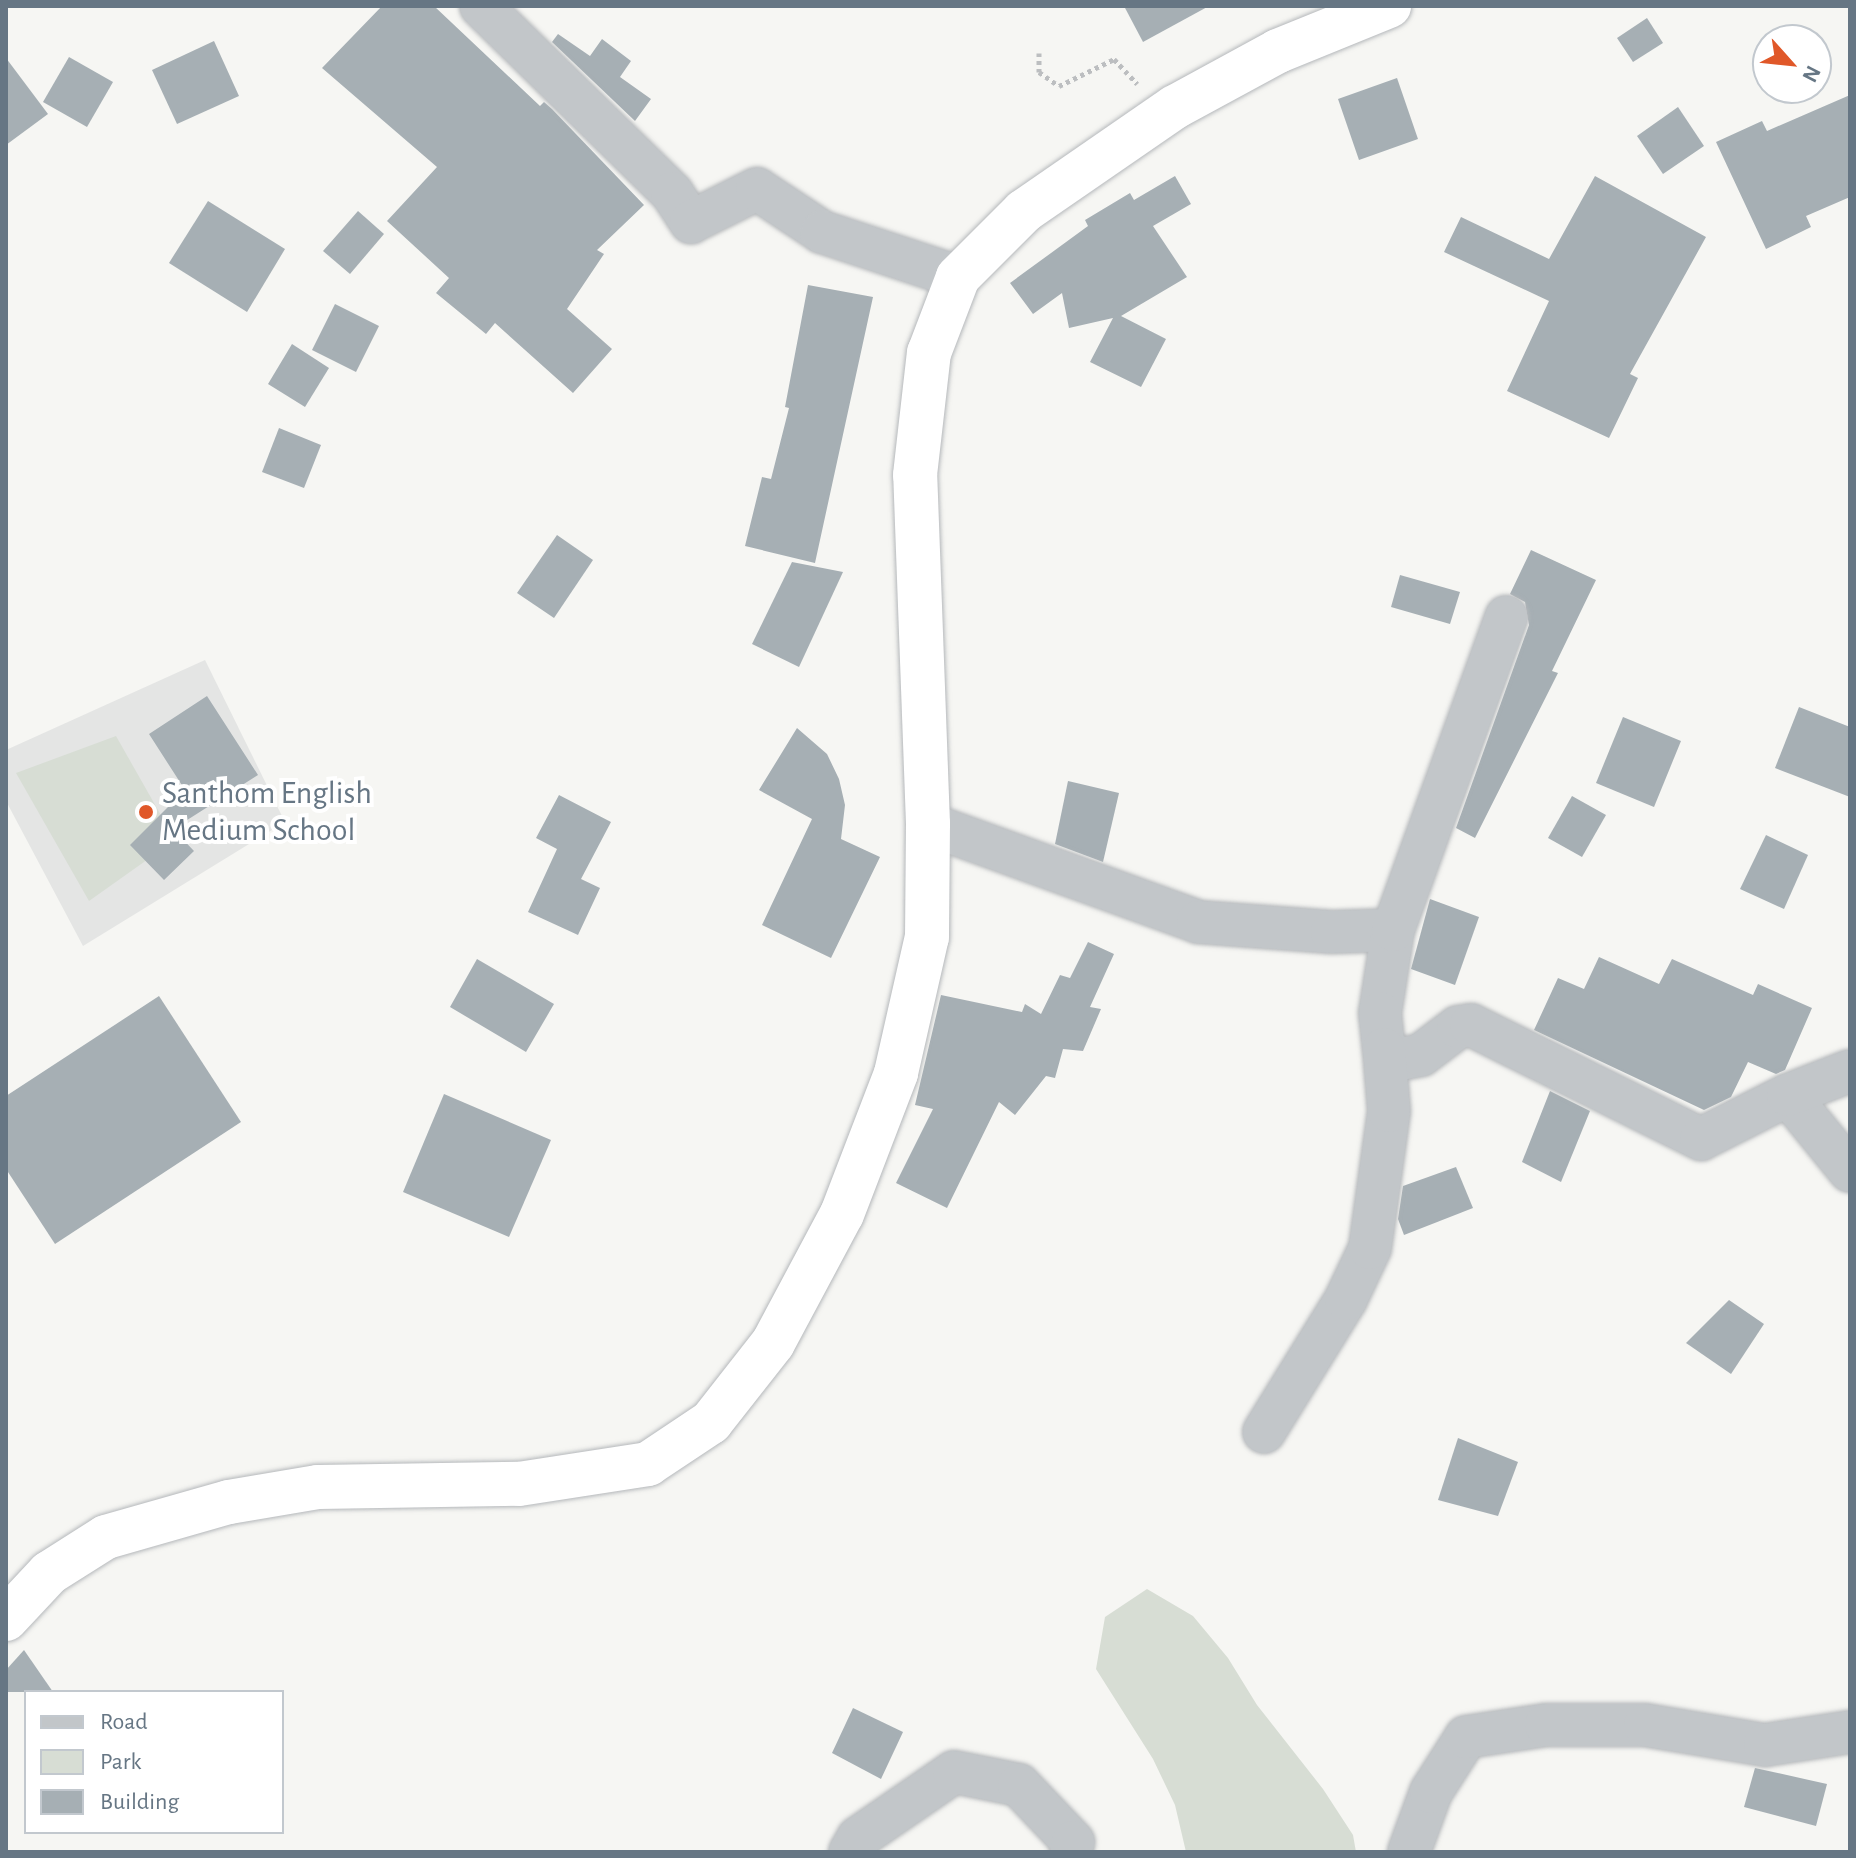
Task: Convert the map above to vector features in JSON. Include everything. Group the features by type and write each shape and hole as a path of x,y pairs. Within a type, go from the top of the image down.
{"highway":[{"path":"6,1619 49,1573 106,1537 202,1510 318,1487 519,1484 648,1464 711,1422 773,1343 842,1214 896,1073 927,937 928,824 915,475 929,353 958,277 1024,211 1175,107 1278,51 1389,6"}],"street":[{"path":"481,6 672,193 691,222 757,189 822,232 958,277"},
{"path":"1264,1432 1346,1299 1370,1248 1389,1111 1380,1013 1393,930 1506,617"},
{"path":"928,824 1198,922 1332,932 1393,930"},
{"path":"1384,1049 1401,1059 1421,1055 1458,1027 1471,1025 1701,1139 1788,1095 1850,1071"},
{"path":"1788,1095 1850,1171"},
{"path":"1409,1852 1431,1792 1466,1737 1546,1725 1645,1725 1765,1745 1850,1732"},
{"path":"850,1852 858,1838 954,1772 1019,1785 1073,1842 1071,1852"}],"path":[{"path":"1039,53 1039,72 1059,86 1114,59 1128,79 1175,107"}],"shaded area":[{"name":"Santhom English Medium School","path":"205,660 285,822 83,946 6,801 6,750"}],"green space":[{"path":"116,736 175,840 89,901 16,773"},
{"path":"1147,1589 1193,1616 1228,1658 1257,1705 1323,1789 1353,1835 1356,1852 1186,1852 1175,1805 1153,1759 1096,1669 1105,1617"}],"building":[{"path":"382,6 434,6 540,106 544,102 552,109 644,205 597,250 604,254 567,309 612,349 573,393 495,323 486,334 436,293 449,278 387,221 437,167 322,68"},
{"path":"1124,6 1209,6 1143,42"},
{"path":"1647,18 1663,43 1633,62 1617,38"},
{"path":"558,34 590,56 602,39 631,61 620,77 651,99 635,121 552,42"},
{"path":"214,41 239,96 177,124 152,70"},
{"path":"69,57 113,82 87,127 43,102"},
{"path":"6,58 48,114 6,145"},
{"path":"1397,78 1418,139 1359,160 1338,99"},
{"path":"1850,95 1850,197 1806,216 1811,227 1766,249 1716,142 1762,121 1767,131"},
{"path":"1678,107 1704,146 1663,174 1637,136"},
{"path":"1175,176 1191,204 1153,226 1187,277 1121,316 1166,339 1141,387 1090,362 1113,318 1069,328 1062,293 1033,314 1010,283 1088,226 1085,220 1130,193 1134,200"},
{"path":"1595,176 1706,237 1630,374 1638,378 1609,438 1507,391 1549,301 1444,252 1461,217 1549,259"},
{"path":"208,201 285,249 247,312 169,263"},
{"path":"358,211 384,234 350,274 323,251"},
{"path":"808,285 873,297 815,563 745,546 762,477 771,479 789,408 785,407"},
{"path":"335,304 379,326 356,372 312,350"},
{"path":"292,344 329,368 305,407 268,384"},
{"path":"279,428 321,445 304,488 262,472"},
{"path":"557,535 593,560 554,618 517,593"},
{"path":"1531,550 1596,580 1552,671 1558,673 1475,838 1456,828 1529,625 1525,602 1510,594"},
{"path":"792,562 843,572 799,667 752,644"},
{"path":"1400,575 1460,592 1450,624 1391,607"},
{"path":"207,696 258,775 173,829 194,851 164,880 130,845 185,790 149,734"},
{"path":"1799,707 1850,727 1850,797 1775,768"},
{"path":"1623,717 1681,741 1654,807 1596,783"},
{"path":"797,728 827,754 839,779 845,805 841,839 880,857 831,958 762,925 812,819 759,790"},
{"path":"1068,781 1119,793 1103,862 1055,844"},
{"path":"559,795 611,822 581,879 600,888 578,935 528,912 557,849 536,838"},
{"path":"1572,796 1606,815 1582,857 1548,838"},
{"path":"1766,835 1808,855 1784,909 1740,889"},
{"path":"1430,899 1479,917 1455,985 1411,969"},
{"path":"1088,942 1114,954 1090,1007 1101,1009 1083,1051 1063,1049 1055,1078 1046,1076 1015,1115 999,1102 947,1208 896,1183 933,1109 915,1105 941,995 1022,1012 1025,1004 1041,1014 1060,975 1070,978"},
{"path":"1599,957 1659,984 1672,959 1753,995 1758,984 1812,1008 1785,1070 1776,1074 1748,1062 1731,1097 1704,1110 1534,1030 1558,978 1584,989"},
{"path":"477,959 554,1004 526,1052 450,1007"},
{"path":"159,996 241,1122 55,1244 6,1169 6,1096"},
{"path":"1550,1091 1590,1111 1561,1182 1522,1162"},
{"path":"444,1094 551,1140 509,1237 403,1192"},
{"path":"1456,1167 1473,1208 1404,1235 1398,1219 1403,1186"},
{"path":"1729,1300 1764,1324 1731,1374 1686,1343"},
{"path":"1458,1438 1518,1462 1498,1516 1438,1500"},
{"path":"24,1650 52,1690 6,1692 6,1670"},
{"path":"853,1708 903,1732 881,1779 832,1753"},
{"path":"1755,1768 1827,1784 1816,1826 1744,1807"}],"place":[{"name":"Santhom English Medium School","path":"146,812"}]}
